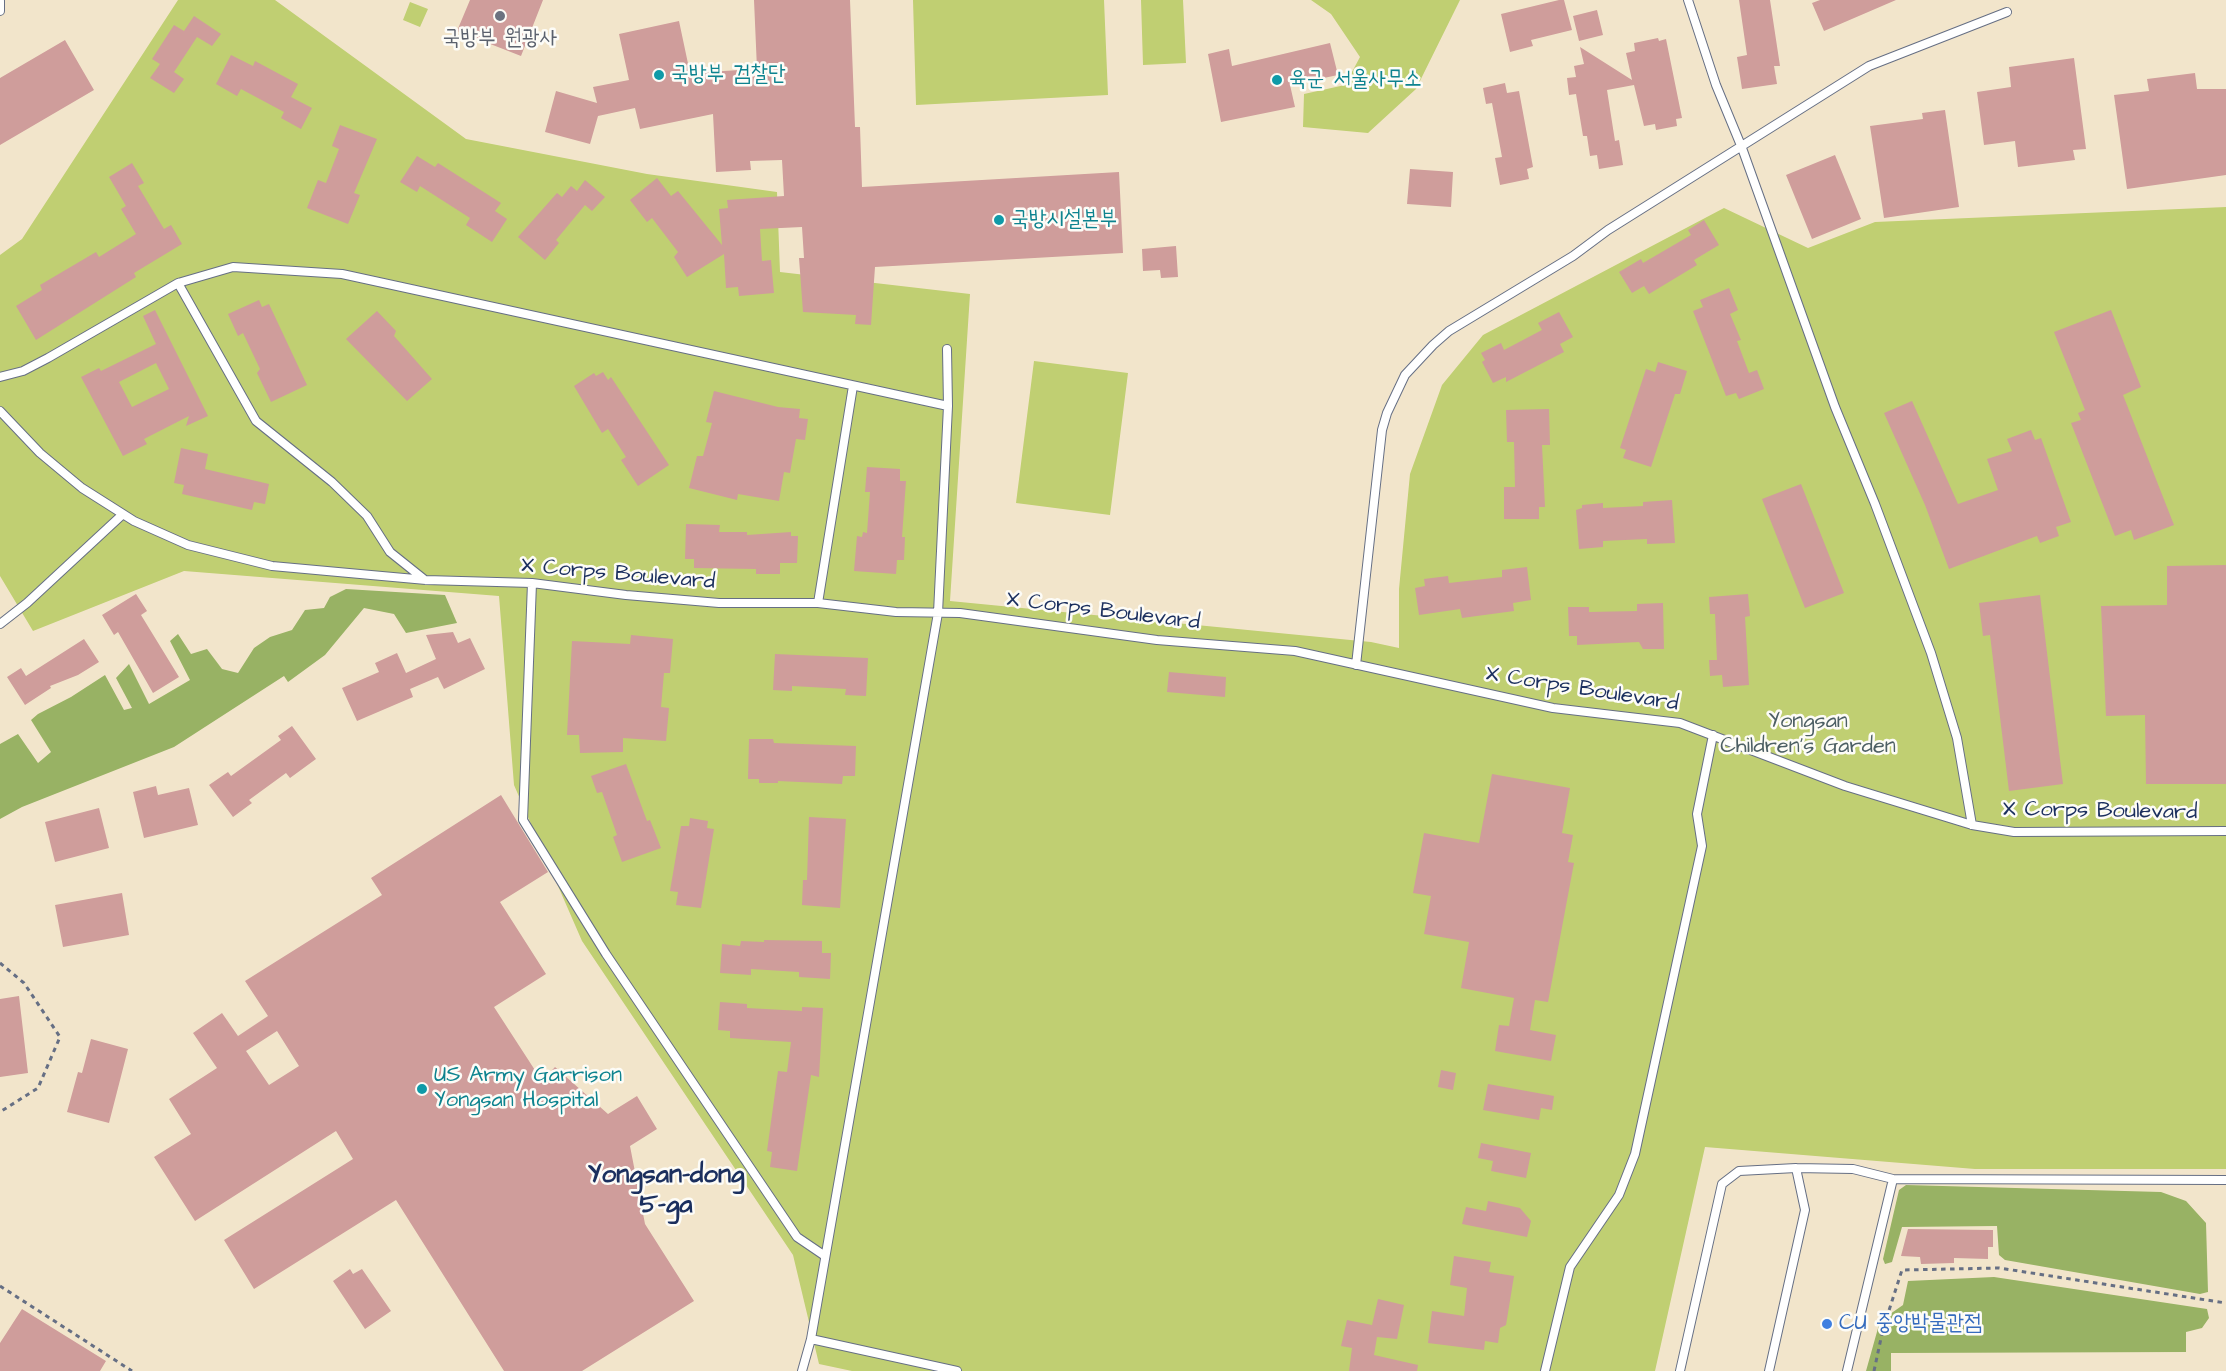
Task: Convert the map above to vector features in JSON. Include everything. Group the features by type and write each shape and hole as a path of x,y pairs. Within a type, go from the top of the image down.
{"lane":[{"path":"1688,0 1716,85 1742,148 1831,396 1875,504 1944,691 1959,748 1972,825"},
{"path":"0,1 0,11"},
{"path":"1356,665 1382,430 1387,413 1405,375 1449,331 1869,66 2007,12"},
{"path":"0,377 23,371 48,358 178,283 232,267 342,274 948,406"},
{"path":"178,283 256,421 332,482 367,516 390,552 426,580"},
{"path":"802,1371 811,1339 938,613 948,406 947,349"},
{"path":"818,603 853,386"},
{"name":"X Corps Boulevard","path":"0,411 49,460 82,488 123,514 188,545 272,566 426,580 532,583 635,596 719,603 818,603 896,612 982,615 1157,640 1295,651 1553,708 1680,723 1845,786 1972,825 2014,832 2226,831"},
{"path":"0,624 27,603 123,514"},
{"path":"532,583 523,820 606,954 797,1237 825,1256"},
{"path":"1545,1371 1570,1267 1619,1195 1635,1154 1702,846 1697,814 1713,735"},
{"path":"1769,1371 1805,1210 1796,1168"},
{"path":"1680,1371 1722,1184 1739,1170 1853,1169 1893,1179 2226,1180"},
{"path":"1847,1371 1893,1179"},
{"path":"811,1339 957,1371"}],"path":[{"path":"0,963 24,982 60,1037 38,1088 0,1112"},
{"path":"1874,1371 1883,1329 1902,1270 1999,1268 2226,1303"},
{"path":"0,1286 132,1371"}],"green space":[{"name":"Yongsan Children's Garden","path":"178,0 275,0 466,139 647,174 777,192 780,272 970,294 950,601 1371,642 1399,648 1399,589 1410,474 1442,385 1483,335 1724,208 1808,248 1875,222 2226,207 2226,1169 1975,1169 1705,1147 1655,1371 852,1371 819,1364 793,1255 582,941 514,785 499,596 184,571 33,631 0,576 0,255 22,239"},
{"path":"913,0 1104,0 1108,95 916,105"},
{"path":"1141,0 1183,0 1186,63 1143,65"},
{"path":"1311,0 1460,0 1416,89 1368,133 1303,127 1304,94 1345,85 1360,57 1331,14"},
{"path":"410,2 428,9 420,27 403,20"},
{"path":"1034,361 1128,373 1110,515 1016,503"},
{"path":"346,589 445,595 457,623 406,633 394,614 364,608 325,655 288,682 284,676 174,747 22,807 0,819 0,744 18,734 38,763 51,752 31,720 38,714 71,697 105,675 124,710 132,708 116,678 129,664 149,704 190,680 170,641 178,634 191,654 207,649 222,669 238,673 254,648 270,637 292,630 305,610 324,608 330,597"},
{"path":"1906,1185 2161,1192 2186,1201 2206,1223 2208,1292 2200,1294 2005,1260 1999,1255 1997,1226 1902,1227 1892,1262 1885,1264 1883,1259 1899,1190"},
{"path":"1994,1277 2207,1309 2209,1318 2202,1328 2186,1332 2186,1352 1891,1353 1891,1371 1866,1371 1880,1321 1903,1305 1908,1281"}],"building":[{"name":"국방부 원광사","path":"470,0 543,0 521,56 457,31"},
{"path":"754,0 850,0 855,127 860,127 862,187 1119,172 1123,253 875,267 871,325 855,324 856,315 803,312 799,258 804,258 802,227 760,229 762,261 771,260 774,293 739,296 738,287 726,288 724,254 687,277 674,257 678,252 652,218 647,222 630,200 657,178 671,196 678,191 722,245 719,209 728,208 727,200 784,196 782,160 750,161 751,170 716,172 713,114 640,129 635,108 598,116 590,144 545,132 556,91 597,103 593,87 629,80 619,34 679,21 690,73 757,69"},
{"path":"1564,0 1572,30 1531,40 1533,46 1510,52 1501,14"},
{"path":"1739,0 1770,0 1780,66 1774,66 1777,84 1742,89 1737,57 1747,55"},
{"path":"1820,0 1896,0 1824,31 1812,3"},
{"path":"1597,10 1603,35 1579,41 1573,16"},
{"path":"194,16 221,34 212,46 197,37 174,72 184,79 174,93 150,78 160,64 152,59 174,25 184,31"},
{"path":"1658,38 1659,41 1666,39 1682,118 1676,119 1677,126 1656,130 1655,124 1644,126 1634,85 1607,90 1615,141 1619,140 1623,165 1599,169 1597,155 1590,156 1587,136 1583,136 1576,94 1569,95 1567,78 1576,77 1574,66 1584,64 1580,47 1632,80 1626,53 1635,51 1634,43"},
{"path":"65,40 94,90 0,145 0,78"},
{"name":"육군 서울사무소","path":"1330,43 1338,75 1290,85 1295,107 1221,122 1208,54 1229,49 1232,66"},
{"path":"231,55 253,66 255,61 298,84 291,97 312,108 301,129 281,118 284,112 241,89 237,96 216,84"},
{"path":"2074,58 2086,149 2073,150 2075,160 2018,167 2015,141 1984,145 1977,92 2011,87 2009,67"},
{"path":"2195,73 2197,89 2226,89 2226,175 2127,189 2114,95 2149,91 2147,79"},
{"path":"1505,83 1507,93 1519,91 1533,167 1527,169 1529,179 1500,185 1495,158 1502,157 1492,103 1486,104 1483,88"},
{"path":"1945,110 1959,207 1884,218 1870,126 1923,119 1922,113"},
{"path":"340,125 377,139 354,193 360,195 348,224 307,208 318,180 326,183 339,149 332,146"},
{"path":"1835,155 1861,219 1812,239 1786,175"},
{"path":"417,156 435,167 438,163 501,203 495,211 507,219 492,242 466,225 470,218 420,186 417,192 400,182"},
{"path":"132,163 144,183 138,186 164,229 171,225 182,244 134,273 136,277 36,340 16,306 42,290 40,285 96,252 99,257 136,234 121,209 126,206 109,177"},
{"path":"1410,169 1453,172 1451,207 1407,204"},
{"path":"585,180 605,197 592,211 585,205 556,240 559,243 545,260 518,237 557,193 562,197 571,186 577,191"},
{"path":"1704,220 1719,245 1694,260 1697,265 1649,294 1644,286 1632,293 1619,272 1641,259 1643,263 1691,235 1688,230"},
{"path":"1176,246 1178,277 1161,278 1160,270 1143,271 1142,249"},
{"path":"1729,288 1738,310 1730,314 1741,340 1737,341 1749,373 1757,370 1764,389 1739,399 1736,393 1726,396 1693,311 1703,307 1700,300"},
{"path":"259,300 262,307 269,304 307,385 271,402 257,373 260,369 243,333 238,336 228,314"},
{"path":"155,310 208,416 186,426 189,416 144,439 147,444 123,456 81,377 99,368 101,371 156,344 143,316","holes":["156,363 169,389 132,407 119,382"]},
{"path":"2111,310 2141,387 2123,395 2174,525 2134,540 2131,530 2115,536 2071,423 2081,420 2078,413 2085,410 2054,332"},
{"path":"377,311 396,331 394,336 432,379 407,401 346,339"},
{"path":"1559,312 1573,337 1560,344 1564,352 1506,382 1506,377 1493,383 1482,362 1485,360 1481,353 1501,343 1504,350 1542,330 1538,323"},
{"path":"1658,362 1687,371 1680,394 1675,394 1651,467 1623,458 1626,450 1620,448 1646,369 1655,372"},
{"path":"603,372 608,380 611,377 669,465 638,486 621,460 626,457 608,429 602,433 574,386 594,373 596,376"},
{"path":"714,391 778,407 800,409 799,418 808,419 805,440 796,439 790,473 784,472 779,501 738,494 737,500 689,488 697,456 703,456 712,423 706,422"},
{"path":"1912,401 1958,504 1998,490 1987,459 2012,451 2007,439 2031,430 2035,440 2041,438 2071,522 2056,527 2059,536 2040,543 2037,536 1949,569 1925,505 1884,413"},
{"path":"1549,409 1550,445 1542,445 1545,507 1539,507 1539,519 1504,519 1504,487 1515,487 1514,442 1507,442 1506,410"},
{"path":"181,448 208,454 205,469 269,484 265,504 254,502 252,510 182,494 184,485 174,483"},
{"path":"867,467 900,469 900,481 906,481 902,537 905,537 904,560 897,560 896,574 854,571 857,536 862,537 863,532 867,533 870,492 865,492"},
{"path":"1801,484 1844,593 1805,608 1762,499"},
{"path":"1672,500 1675,543 1647,544 1647,539 1603,541 1603,547 1579,549 1576,510 1582,508 1582,505 1603,503 1603,508 1643,506 1643,502"},
{"path":"686,524 720,525 719,532 747,532 747,535 791,532 791,536 798,536 797,563 780,563 780,574 756,574 756,569 694,568 694,559 685,559"},
{"path":"2226,565 2226,784 2146,784 2145,715 2106,716 2101,606 2167,605 2167,566"},
{"path":"1527,567 1531,600 1513,603 1514,611 1462,618 1460,609 1419,615 1415,588 1425,586 1424,579 1448,576 1449,583 1502,577 1502,570"},
{"path":"136,594 147,611 141,615 179,677 153,693 118,632 114,635 102,615"},
{"path":"1748,594 1750,616 1745,617 1749,685 1723,687 1722,675 1710,676 1709,660 1717,660 1715,614 1710,614 1709,597"},
{"path":"2040,595 2063,784 2009,791 1990,635 1983,636 1979,603"},
{"path":"1663,603 1664,649 1643,649 1639,642 1577,645 1577,636 1569,636 1568,607 1589,607 1589,612 1637,611 1637,604"},
{"path":"453,632 458,643 470,638 485,669 444,689 438,677 410,689 413,697 357,721 342,688 379,672 375,663 397,653 406,673 436,659 426,635"},
{"path":"631,635 673,639 670,673 664,673 661,707 669,708 666,741 623,738 623,752 580,753 579,735 567,735 572,641 630,644"},
{"path":"84,639 99,662 78,675 50,686 51,688 25,705 7,677 21,668 26,676"},
{"path":"775,654 868,658 866,696 845,695 846,689 792,686 792,691 773,690"},
{"path":"1169,672 1226,677 1225,697 1167,692"},
{"path":"292,726 316,759 290,778 286,773 249,800 252,803 233,817 209,785 228,772 231,776 281,740 278,736"},
{"path":"749,739 773,739 774,743 856,746 855,776 843,776 842,784 778,781 778,783 759,783 759,779 748,779"},
{"path":"626,764 647,821 650,820 661,848 622,862 613,837 617,835 602,792 597,793 591,776"},
{"path":"1492,774 1570,788 1562,833 1573,835 1568,862 1574,863 1548,1002 1535,1000 1530,1030 1556,1035 1551,1061 1495,1051 1499,1025 1509,1026 1514,998 1461,988 1469,942 1424,934 1431,896 1413,893 1424,833 1479,843"},
{"path":"156,786 158,795 189,788 198,825 144,838 133,792"},
{"name":"US Army Garrison Yongsan Hospital","path":"501,795 548,872 500,902 546,974 494,1007 542,1081 555,1067 608,1114 637,1096 657,1129 630,1146 645,1224 694,1301 582,1371 504,1371 396,1200 254,1289 224,1240 353,1159 336,1131 195,1221 154,1157 191,1134 169,1099 217,1068 193,1033 222,1013 238,1036 268,1016 245,981 382,895 371,878","holes":["277,1031 299,1066 269,1085 246,1051"]},
{"path":"99,808 109,848 55,862 45,822"},
{"path":"809,817 846,819 840,908 802,905 803,880 807,880"},
{"path":"690,818 708,821 707,828 714,829 701,908 676,905 678,892 670,891 681,826 689,826"},
{"path":"122,893 129,935 63,947 55,905"},
{"path":"764,940 822,941 822,953 831,953 830,979 799,977 799,972 751,969 751,975 720,973 722,944 740,946 741,941 764,942"},
{"path":"19,996 28,1073 0,1077 0,999"},
{"path":"720,1002 747,1004 747,1008 802,1011 802,1007 823,1008 819,1077 811,1075 797,1171 770,1167 772,1152 767,1151 778,1071 787,1072 791,1042 730,1038 730,1031 718,1030"},
{"path":"91,1039 128,1049 109,1123 67,1112 78,1072 82,1073"},
{"path":"1441,1070 1456,1073 1453,1090 1438,1087"},
{"path":"1488,1084 1554,1096 1552,1110 1541,1108 1539,1120 1483,1110"},
{"path":"1481,1143 1531,1153 1526,1178 1491,1171 1493,1161 1478,1158"},
{"path":"1488,1201 1520,1208 1531,1221 1527,1237 1462,1224 1466,1207 1486,1211"},
{"path":"1908,1229 1993,1230 1993,1247 1988,1247 1988,1259 1954,1258 1954,1263 1921,1264 1920,1257 1901,1256"},
{"path":"1454,1256 1491,1262 1489,1272 1514,1276 1506,1325 1500,1328 1498,1343 1485,1341 1484,1350 1428,1343 1432,1311 1464,1316 1467,1288 1450,1285"},
{"path":"350,1269 353,1274 362,1269 391,1311 365,1329 333,1281"},
{"path":"1378,1299 1404,1305 1397,1339 1377,1337 1374,1355 1418,1365 1417,1371 1349,1371 1352,1348 1341,1346 1347,1320 1372,1325"},
{"path":"22,1309 106,1361 100,1371 0,1371 0,1343"}],"place":[{"name":"국방부 원광사","path":"500,16"},
{"name":"국방부 검찰단","path":"659,75"},
{"name":"육군 서울사무소","path":"1277,80"},
{"name":"국방시설본부","path":"999,220"},
{"name":"US Army Garrison Yongsan Hospital","path":"422,1089"},
{"name":"CU 중앙박물관점","path":"1827,1324"}],"district":[{"name":"Yongsan-dong 5-ga","path":"666,1192"}]}
